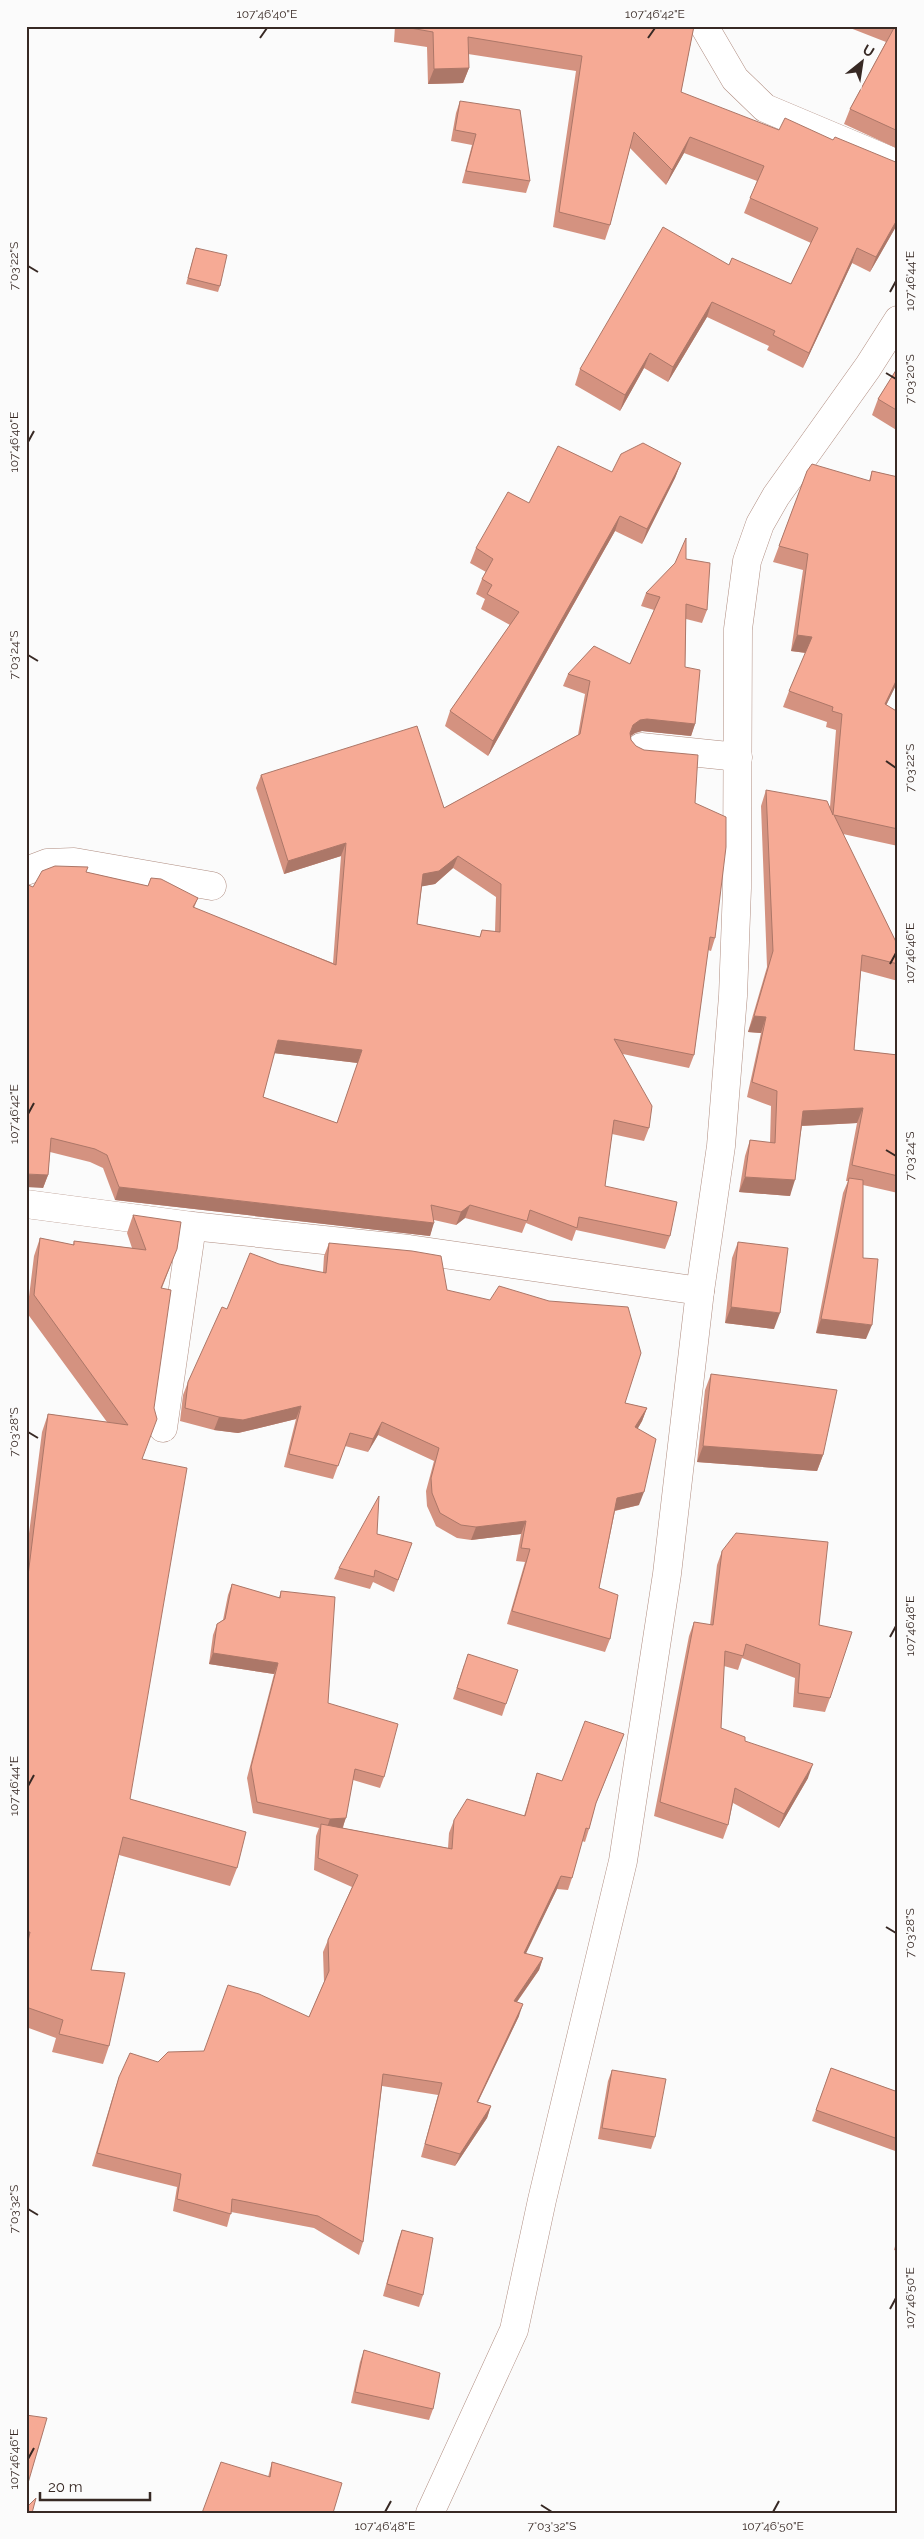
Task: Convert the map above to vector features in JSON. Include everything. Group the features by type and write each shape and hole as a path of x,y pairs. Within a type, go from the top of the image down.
{"street":[{"path":"704,26 735,79 765,108 898,164"},
{"path":"430,2513 514,2330 542,2200 622,1861 667,1574 700,1291 721,1146 733,996 738,757 738,628 747,561 760,524 776,496 868,367 898,320"},
{"path":"641,747 738,757"},
{"path":"26,871 47,863 74,862 212,886"},
{"path":"26,1204 192,1226 410,1250 700,1291"},
{"path":"163,1428 192,1226"}],"building":[{"path":"399,26 694,26 681,92 779,130 785,118 833,140 835,137 898,163 898,218 876,257 857,248 809,353 773,335 775,331 712,302 673,367 650,353 625,395 580,369 663,227 729,265 732,258 791,284 818,228 750,198 764,166 690,137 672,170 634,132 610,225 559,212 582,56 468,37 469,68 434,69 433,32"},
{"path":"891,26 898,26 898,131 850,109 894,28"},
{"path":"460,101 520,110 530,181 466,171 476,134 455,130"},
{"path":"196,248 227,255 220,286 188,278"},
{"path":"898,367 898,411 878,399"},
{"path":"643,443 681,463 647,529 620,516 493,741 450,711 519,612 487,594 492,585 482,579 493,559 476,548 508,492 529,503 558,446 612,472 621,454"},
{"path":"812,464 870,481 872,471 898,477 898,677 885,704 898,712 898,829 834,815 898,946 898,964 862,955 854,1050 898,1055 898,1176 852,1165 863,1108 803,1111 795,1180 745,1177 750,1140 775,1143 777,1091 752,1082 766,1017 754,1016 773,951 766,790 827,801 833,815 842,714 832,711 833,707 789,691 812,637 797,635 808,554 779,546 807,471"},
{"path":"686,538 686,559 710,563 707,610 686,604 685,667 700,670 695,724 647,719 640,720 633,725 630,733 631,740 636,746 644,750 698,755 695,803 726,817 726,847 715,938 710,937 694,1055 614,1039 652,1106 649,1128 614,1120 605,1186 677,1202 670,1236 579,1217 577,1228 530,1210 527,1221 470,1205 461,1212 431,1205 434,1223 119,1187 107,1155 95,1149 51,1138 48,1175 26,1174 26,884 33,887 42,871 55,866 88,867 86,872 148,886 151,878 161,879 198,898 193,907 336,965 346,843 288,861 261,775 417,726 444,808 580,734 590,681 568,674 594,646 630,664 660,597 646,593 675,563","holes":["458,856 501,884 500,932 482,930 480,937 417,924 423,874 439,871","278,1040 362,1050 337,1123 263,1097"]},
{"path":"849,1178 863,1180 863,1258 878,1259 872,1325 821,1319"},
{"path":"133,1215 181,1222 177,1249 161,1288 171,1290 154,1408 157,1419 142,1459 187,1468 130,1799 246,1832 237,1868 123,1837 91,1970 125,1973 109,2046 59,2034 63,2020 26,2007 26,1951 30,1932 26,1932 26,1592 48,1414 128,1425 34,1295 40,1238 74,1245 74,1241 146,1250"},
{"path":"738,1242 788,1248 780,1313 731,1307"},
{"path":"329,1243 412,1251 441,1256 447,1290 490,1300 499,1286 549,1301 628,1307 641,1353 625,1403 647,1408 635,1427 656,1439 644,1492 617,1498 599,1588 618,1595 610,1639 512,1611 530,1549 521,1548 526,1521 476,1527 461,1525 440,1513 432,1493 431,1478 439,1448 382,1422 373,1439 350,1433 338,1466 289,1454 301,1406 243,1420 219,1417 185,1408 188,1382 222,1307 227,1309 250,1253 279,1264 326,1273"},
{"path":"711,1374 837,1390 823,1455 703,1446"},
{"path":"379,1496 377,1534 412,1543 398,1580 375,1570 374,1577 339,1568"},
{"path":"736,1533 828,1542 819,1625 852,1632 830,1698 798,1693 800,1664 746,1644 743,1656 725,1651 721,1728 745,1737 745,1741 813,1764 784,1814 735,1788 728,1825 660,1802 694,1622 713,1625 722,1551"},
{"path":"232,1584 280,1598 281,1591 335,1597 328,1703 398,1724 384,1777 355,1769 346,1818 330,1819 257,1802 251,1767 278,1663 213,1653 217,1624 225,1619"},
{"path":"468,1654 518,1670 506,1704 457,1688"},
{"path":"585,1721 624,1734 596,1803 589,1829 586,1828 572,1878 561,1876 524,1953 543,1958 514,2001 523,2004 477,2102 491,2106 460,2154 425,2144 442,2083 383,2074 363,2242 318,2216 232,2199 231,2214 177,2199 181,2174 97,2153 119,2077 130,2053 158,2062 168,2052 204,2051 228,1985 259,1994 309,2017 329,1971 328,1940 358,1875 318,1858 321,1824 452,1849 454,1820 467,1799 525,1816 537,1773 562,1781"},
{"path":"831,2068 898,2092 898,2139 816,2110"},
{"path":"612,2070 666,2079 655,2137 602,2128"},
{"path":"402,2230 433,2238 423,2295 387,2284"},
{"path":"364,2350 440,2373 433,2409 355,2392"},
{"path":"26,2415 47,2418 26,2490"},
{"path":"221,2462 270,2477 272,2462 342,2483 333,2513 202,2513"},
{"path":"36,2498 32,2513 26,2513 26,2508"}]}
